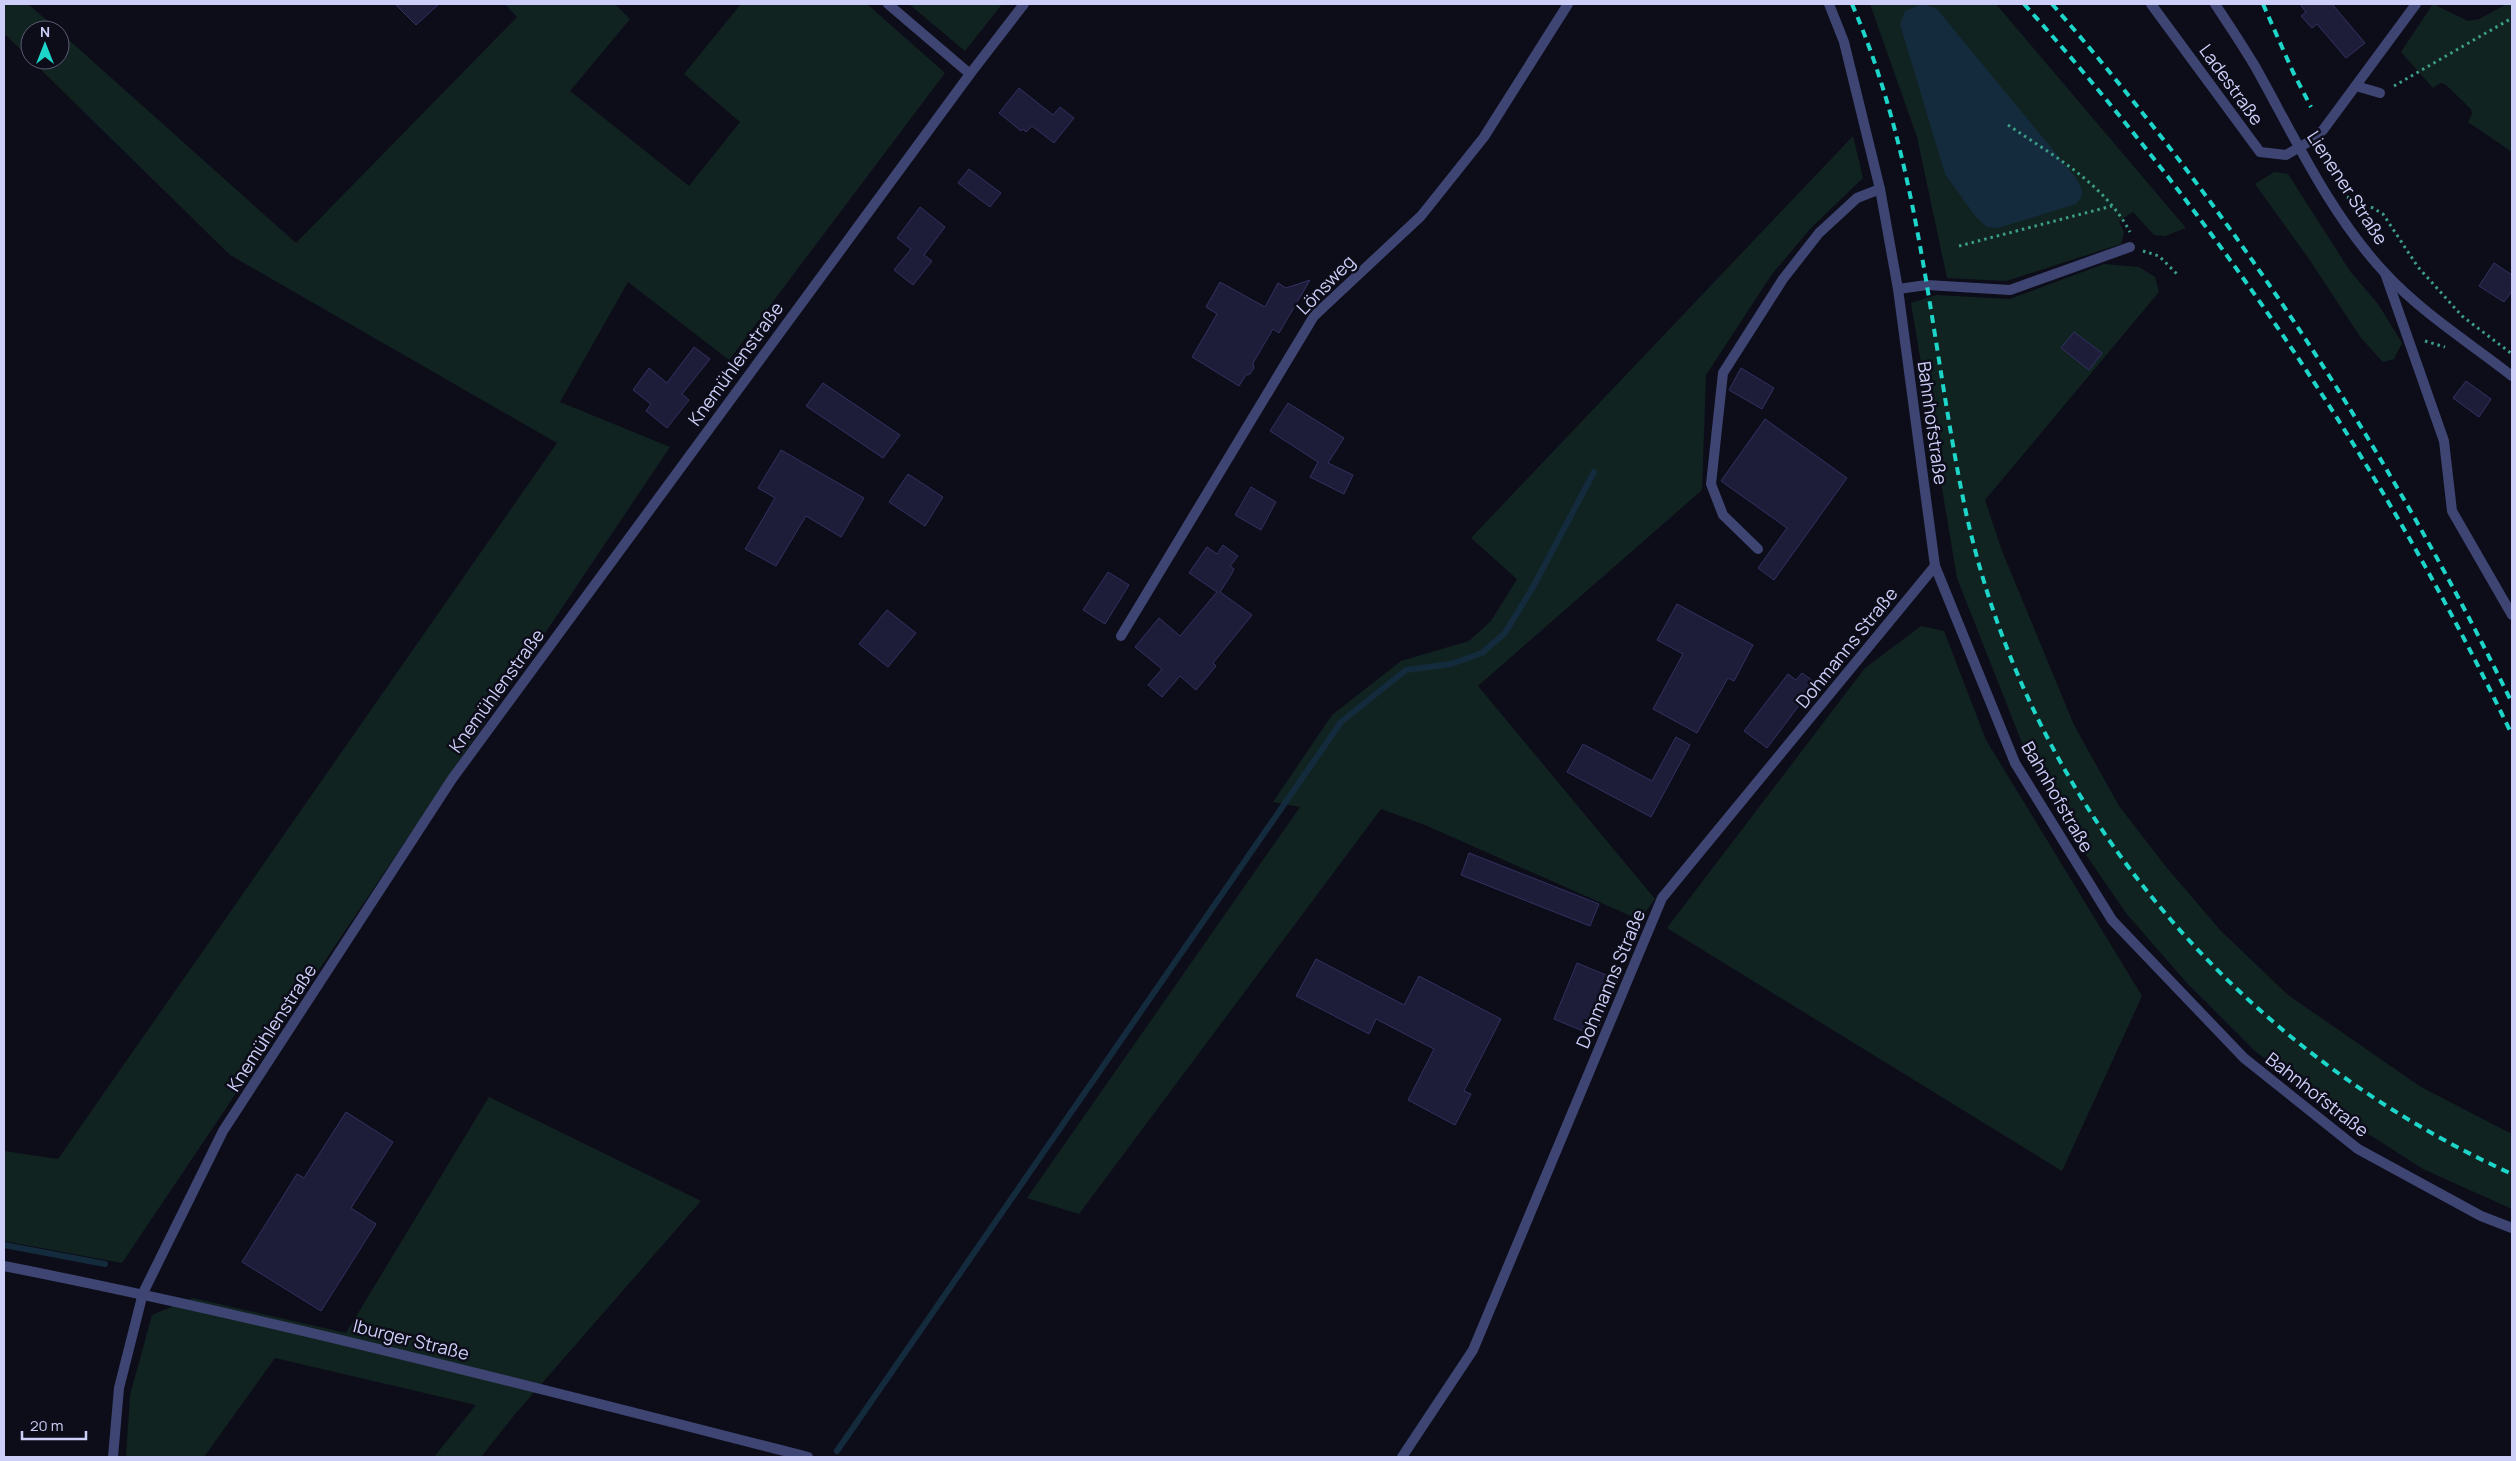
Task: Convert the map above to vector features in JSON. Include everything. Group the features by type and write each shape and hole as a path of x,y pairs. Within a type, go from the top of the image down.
{"street":[{"path":"888,4 970,74"},
{"name":"Knemühlenstraße","path":"113,1457 119,1388 144,1293 223,1131 452,779 970,74 1024,4"},
{"name":"Lönsweg","path":"1121,636 1314,316 1421,216 1484,137 1568,4"},
{"name":"Bahnhofstraße","path":"1829,4 1844,42 1880,189 1898,289 1935,566 2015,763 2112,920 2244,1058 2358,1149 2480,1216 2512,1228"},
{"name":"Ladestraße","path":"2151,4 2260,152 2286,155 2323,130 2416,4"},
{"name":"Lienener Straße","path":"2215,4 2254,66 2299,147 2348,226 2385,273 2425,308 2512,376"},
{"path":"2356,86 2380,93"},
{"path":"1758,549 1723,515 1711,484 1723,373 1783,278 1819,233 1857,198 1880,189"},
{"path":"1898,289 1927,285 2010,290 2130,247"},
{"path":"2385,273 2444,441 2452,511 2512,615"},
{"name":"Dohmanns Straße","path":"1402,1457 1473,1350 1662,898 1935,566"},
{"name":"Iburger Straße","path":"4,1266 144,1293 348,1340 808,1457"}],"path":[{"path":"2380,93 2512,18"},
{"path":"2008,125 2086,177 2123,218 2130,232 2130,247 2159,256 2179,276"},
{"path":"2342,189 2353,201 2373,208 2383,214 2418,266 2462,316 2512,354"},
{"path":"1959,246 2112,206"}],"green space":[{"path":"4,4 28,4 46,20 20,20 20,49 7,36 4,36"},
{"path":"505,4 615,4 630,19 570,91 689,186 740,122 684,74 741,4 867,4 945,73 729,360 628,282 560,402 670,447 122,1263 4,1241 4,1151 58,1159 557,443 230,255 41,70 70,70 70,41 296,243 517,17"},
{"path":"909,4 1002,4 965,51"},
{"path":"1870,4 1996,4 2186,228 2165,236 2154,235 2133,212 2119,221 2124,232 2121,244 2006,281 1947,278 1917,137"},
{"path":"2433,4 2468,21 2479,19 2507,4 2512,4 2512,152 2468,122 2472,114 2471,109 2445,84 2440,83 2433,88 2401,52"},
{"path":"1853,136 1863,178 1811,228 1772,274 1706,375 1702,490 1478,686 1655,899 1640,920 1425,825 1381,809 1079,1214 1027,1198 1300,807 1273,802 1332,715 1401,661 1469,641 1491,621 1517,579 1471,538"},
{"path":"2274,172 2288,174 2350,271 2378,304 2402,343 2394,359 2383,362 2361,338 2309,259 2255,184"},
{"path":"2104,264 2139,267 2155,277 2159,292 1985,500 2002,551 2074,725 2119,806 2167,868 2221,931 2288,995 2421,1087 2512,1134 2512,1209 2423,1169 2334,1112 2255,1051 2186,982 2126,913 2073,836 2026,753 1957,578 1911,303 1936,295 2010,299"},
{"path":"1921,626 1944,631 1986,740 2142,996 2062,1171 1667,928 1865,668"},
{"path":"489,1097 701,1201 516,1413 481,1457 434,1457 476,1405 275,1358 204,1457 126,1457 130,1395 152,1315 193,1298 346,1333"}],"water":[{"path":"1922,4 1937,9 2076,178 2082,190 2081,198 2076,204 1998,228 1987,227 1976,217 1945,174 1900,24 1905,11"}],"building":[{"path":"395,4 439,4 416,25"},
{"path":"2300,4 2332,4 2365,43 2346,58 2317,24 2312,28 2301,16 2306,12"},
{"path":"1019,88 1053,115 1060,107 1074,118 1054,143 1032,126 1026,132 1023,129 1021,131 999,113"},
{"path":"969,169 1001,193 990,207 958,183"},
{"path":"920,207 945,227 924,255 932,261 913,285 894,270 911,249 897,238"},
{"path":"2494,263 2512,275 2512,291 2504,302 2479,286"},
{"path":"1310,280 1279,333 1273,329 1253,363 1254,368 1250,374 1246,375 1239,386 1192,357 1217,314 1206,307 1220,282 1265,307 1278,283 1286,288"},
{"path":"2074,332 2102,353 2089,370 2061,348"},
{"path":"694,347 710,359 682,394 689,400 667,428 646,411 651,404 633,390 649,368 667,383"},
{"path":"1741,368 1774,388 1762,409 1729,390"},
{"path":"2466,381 2491,399 2479,417 2453,398"},
{"path":"823,383 900,435 883,458 806,406"},
{"path":"1288,403 1344,438 1328,463 1353,475 1344,494 1310,477 1318,462 1270,431"},
{"path":"1765,419 1847,478 1774,580 1758,568 1787,528 1721,481"},
{"path":"781,450 864,498 841,537 806,516 776,566 745,549 775,498 758,488"},
{"path":"908,474 943,497 925,526 889,502"},
{"path":"1251,487 1276,502 1261,530 1235,515"},
{"path":"1223,545 1238,556 1230,566 1234,569 1220,592 1252,615 1213,663 1216,666 1196,690 1180,676 1162,697 1148,685 1162,669 1135,647 1159,618 1180,636 1217,592 1189,573 1207,547 1217,554"},
{"path":"1108,572 1129,585 1105,624 1083,610"},
{"path":"1677,604 1753,645 1734,681 1728,678 1697,733 1653,709 1683,654 1657,640"},
{"path":"887,610 916,633 888,667 859,644"},
{"path":"1802,673 1816,683 1767,748 1744,731 1788,674 1796,680"},
{"path":"1676,737 1690,745 1651,817 1567,772 1583,744 1652,781"},
{"path":"1469,853 1599,904 1590,926 1461,875"},
{"path":"1316,959 1404,1005 1419,976 1501,1019 1464,1091 1471,1094 1455,1125 1408,1100 1434,1049 1376,1019 1369,1034 1296,996"},
{"path":"1577,963 1618,980 1595,1036 1554,1019"},
{"path":"346,1112 393,1142 351,1208 376,1224 321,1311 242,1262 297,1174 304,1178"}],"waterway":[{"path":"837,1451 1341,722 1406,670 1451,664 1482,653 1505,633 1533,587 1594,472"},
{"path":"4,1245 105,1264"}],"railway":[{"path":"1852,4 1875,64 1894,126 1909,189 1965,508 1996,617 2039,721 2094,817 2159,906 2235,987 2320,1059 2412,1122 2512,1174"},
{"path":"2024,4 2096,87 2165,173 2231,262 2294,352 2354,445 2410,540 2463,636 2512,735"},
{"path":"2052,4 2120,84 2184,167 2246,251 2305,338 2361,427 2414,517 2512,703"},
{"path":"2263,4 2293,72 2311,107"}]}
